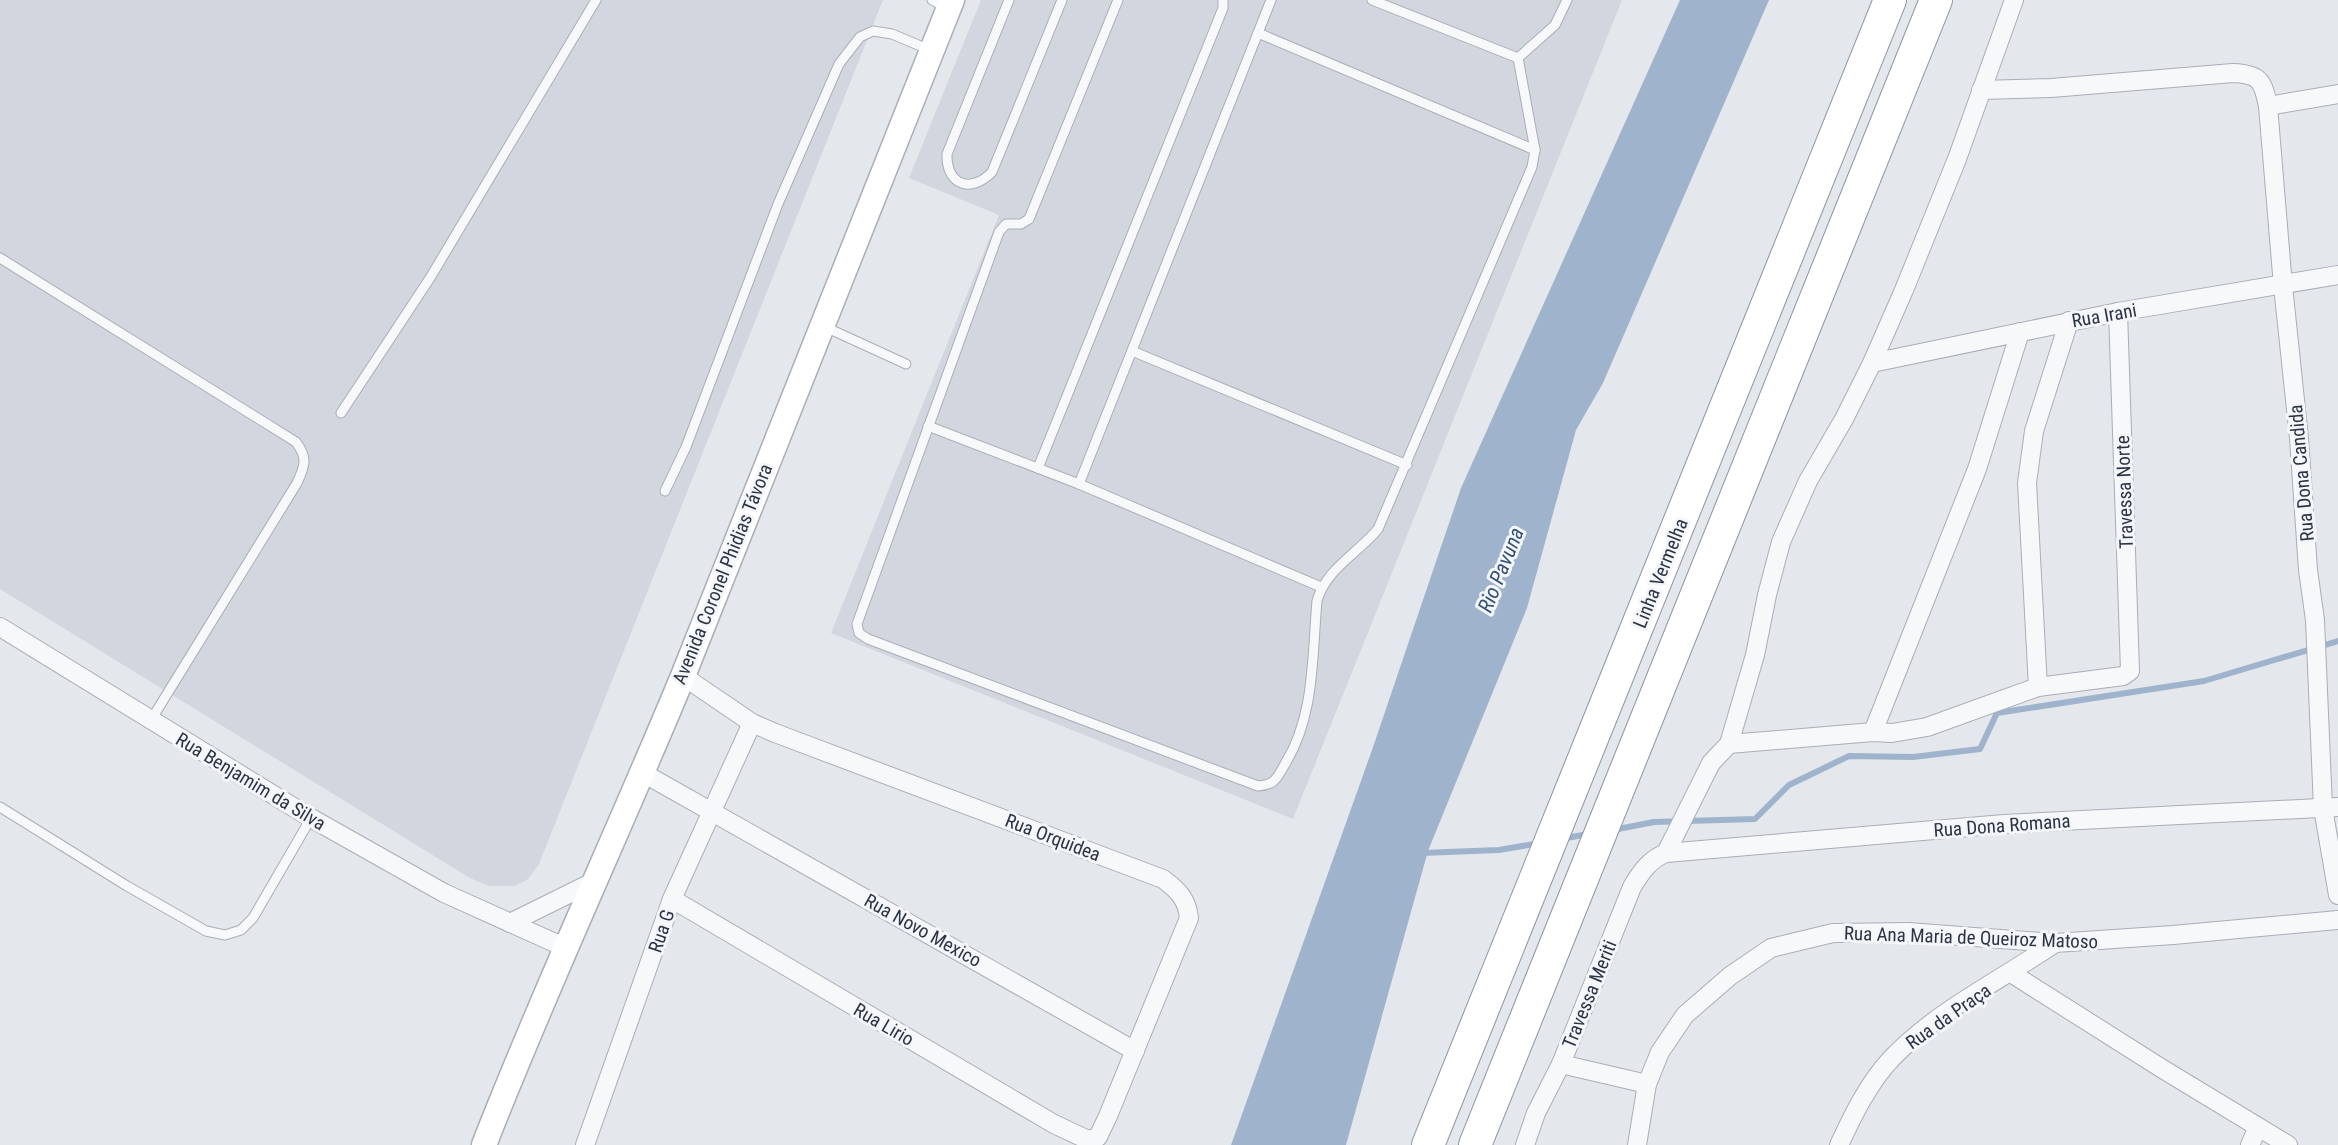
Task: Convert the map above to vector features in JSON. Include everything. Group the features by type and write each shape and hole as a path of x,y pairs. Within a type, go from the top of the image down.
{"highway":[{"name":"Linha Vermelha","path":"1429,1145 1891,0"},
{"path":"1475,1145 1936,0"}],"street":[{"path":"1666,853 1712,763 1728,744 1755,655 1781,541 1808,481 1872,363 1920,250 2014,0"},
{"name":"Avenida Coronel Phidias Távora","path":"484,1145 564,947 643,773 683,676 932,51 944,3"},
{"name":"Rua Dona Candida","path":"1981,90 2051,88 2233,73 2255,77 2264,84 2299,438 2308,570 2315,620 2338,895"},
{"path":"2268,106 2338,94"},
{"name":"Rua Irani","path":"1872,363 2069,321 2338,275"},
{"name":"Travessa Norte","path":"2038,687 2123,676 2130,671 2118,312"},
{"path":"1728,744 1873,732 1892,733 1927,727 2038,687 2026,483 2034,431 2069,321"},
{"path":"1873,732 1978,469 2020,332"},
{"name":"Rua Benjamim da Silva","path":"0,627 311,818 444,893 564,947"},
{"name":"Rua Orquidea","path":"683,676 752,723 1150,873 1178,889 1188,905 1189,918 1098,1138"},
{"name":"Rua G","path":"585,1145 672,899 752,723"},
{"path":"643,773 711,811"},
{"name":"Rua Dona Romana","path":"1666,853 2004,824 2330,808"},
{"name":"Rua Novo Mexico","path":"711,811 1135,1051"},
{"name":"Travessa Meriti","path":"1525,1145 1632,887 1649,864 1666,853"},
{"path":"510,923 593,882"},
{"name":"Rua Lirio","path":"672,899 1054,1124 1088,1140 1098,1138"},
{"name":"Rua Ana Maria de Queiroz Matoso","path":"1637,1145 1647,1084 1660,1052 1685,1015 1730,976 1771,948 1832,933 1908,932 2055,943 2173,936 2338,920"},
{"name":"Rua da Praça","path":"1839,1145 1868,1090 1891,1059 1919,1032 2055,943"},
{"path":"2011,973 2288,1145"},
{"path":"1560,1064 1647,1084"},
{"path":"2250,1145 2258,1127"}],"lane":[{"path":"341,413 430,278 596,0"},
{"path":"1009,0 947,154 947,167 953,178 967,185 983,182 992,172 1062,0"},
{"path":"1118,0 1029,219 1021,224 1006,224 999,232 857,624 859,634 868,639 1258,786 1269,786 1276,779 1297,745 1305,719 1317,601 1321,587 1328,576 1378,529 1532,167 1535,150 1518,58"},
{"path":"1038,468 1223,8 1223,0"},
{"path":"1079,484 1270,0"},
{"path":"1371,0 1518,58"},
{"path":"1518,58 1555,25 1567,0"},
{"path":"665,491 686,447 778,204 839,64 860,37 873,31 892,34 932,51"},
{"path":"1258,33 1535,150"},
{"path":"0,258 296,442 304,453 303,468 297,483 151,720"},
{"path":"822,325 906,364"},
{"path":"1132,351 1407,465"},
{"path":"928,426 1079,484 1321,587"},
{"path":"0,807 127,886 206,931 225,935 241,930 253,918 311,818"}],"shaded area":[{"path":"0,0 883,0 539,864 528,879 515,886 489,886 470,878 0,589"},
{"path":"981,0 1622,0 1293,819 831,633 999,215 909,178"}],"water":[{"name":"Rio Pavuna","path":"1680,0 1769,0 1603,383 1576,430 1527,608 1428,851 1346,1145 1231,1145 1372,750 1461,488"}],"waterway":[{"path":"1613,830 1654,822 1755,819 1789,785 1849,756 1913,757 1980,749 1997,713 2204,681 2338,641"},
{"path":"1561,839 1588,834"},
{"path":"1422,853 1499,850 1540,843"}]}
